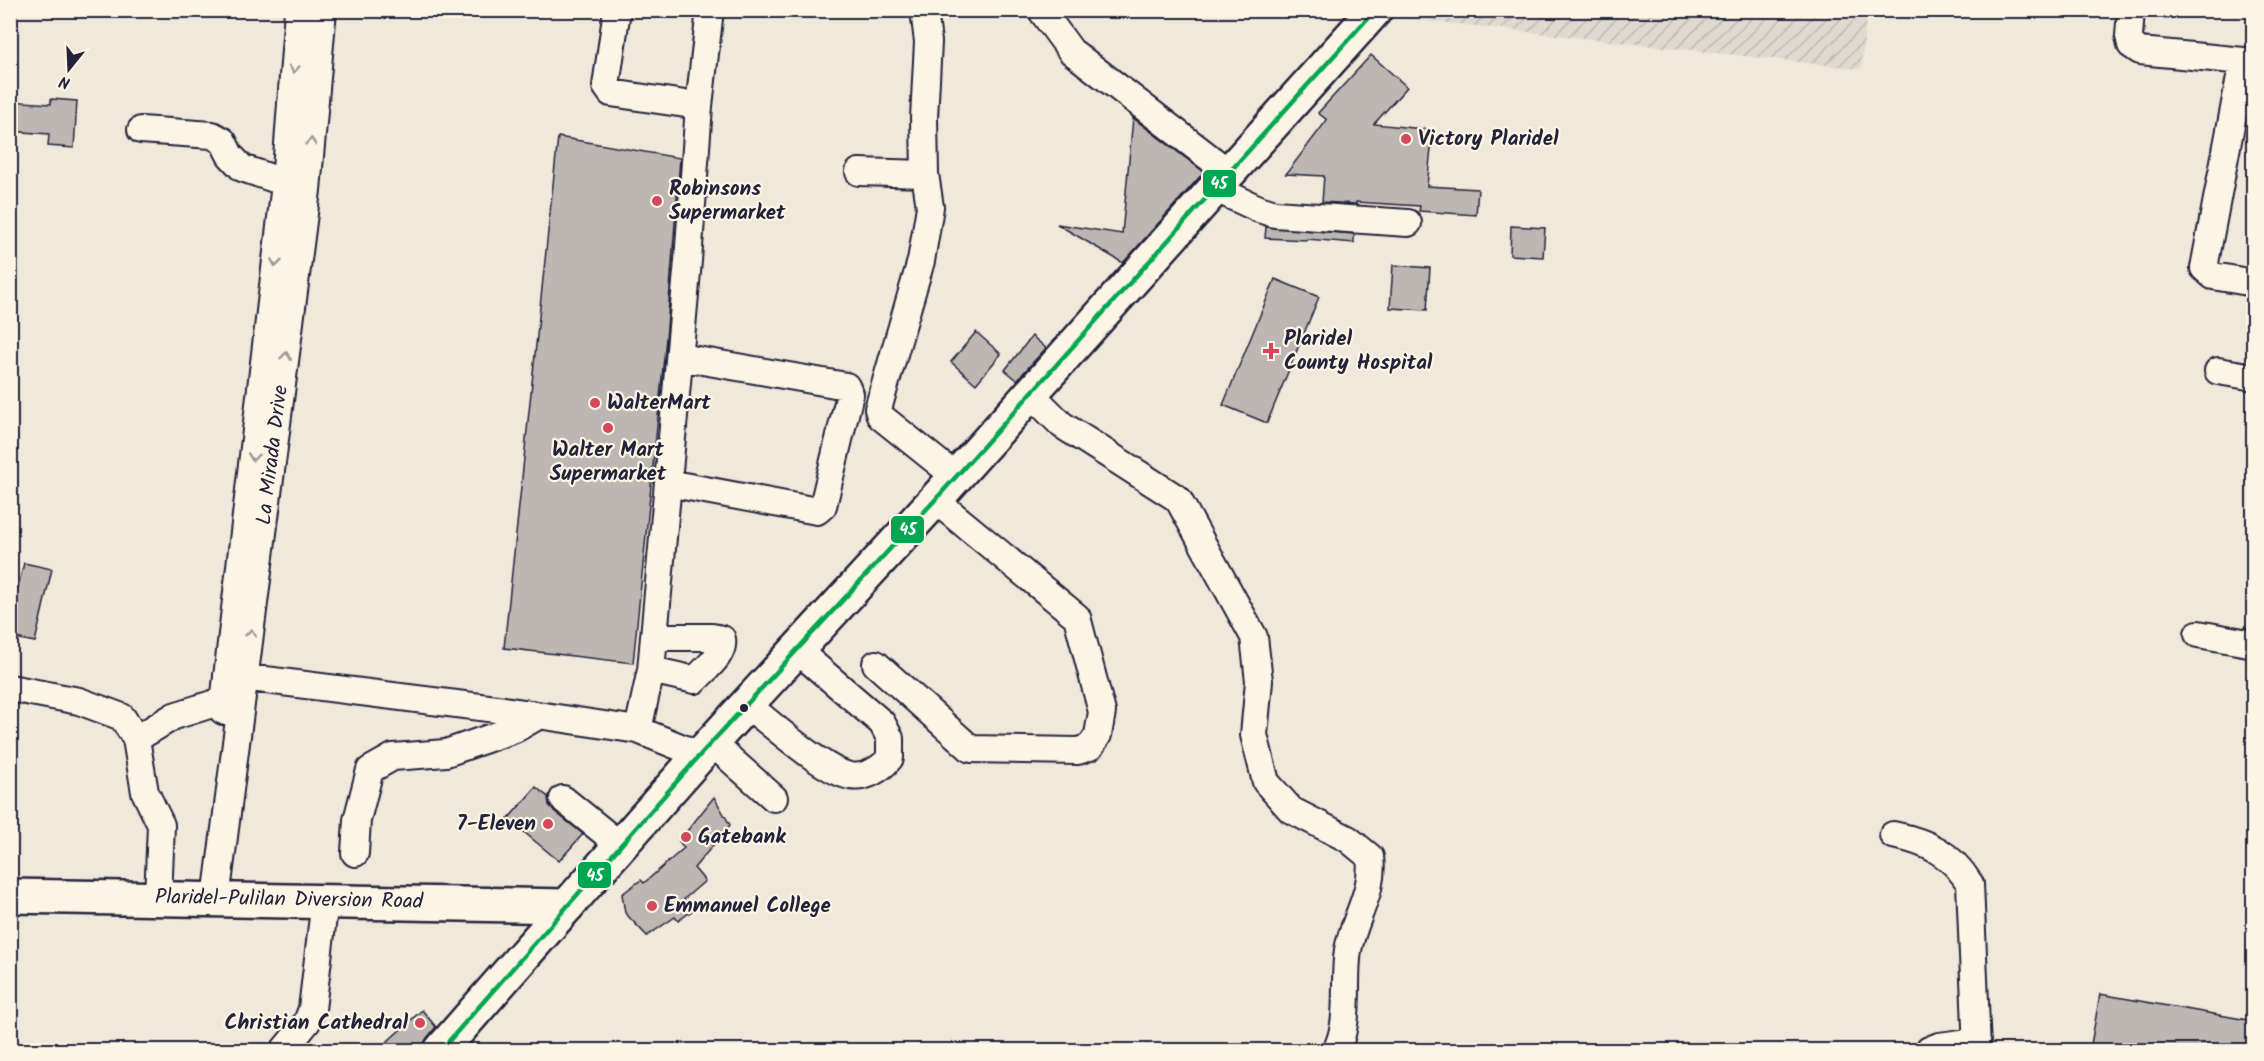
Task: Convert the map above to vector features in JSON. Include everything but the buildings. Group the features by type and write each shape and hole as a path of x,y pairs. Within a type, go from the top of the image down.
{"main road":[{"path":"441,1050 706,749 945,488 1375,10"},
{"name":"Plaridel-Pulilan Diversion Road","path":"10,896 567,906"}],"street":[{"name":"La Mirada Drive","path":"296,187 298,10"},
{"name":"La Mirada Drive","path":"208,899 232,684 296,187 323,10"},
{"path":"617,10 606,86 611,93 699,106"},
{"path":"638,730 651,670 680,357 699,106 710,10"},
{"path":"876,664 971,749 1078,751 1090,747 1098,735 1102,712 1077,617 945,488 880,416 878,409 921,261 930,207 925,174 924,118 928,42 924,10"},
{"path":"1041,10 1071,51 1221,180 1259,209 1275,214 1408,223"},
{"path":"2131,10 2128,36 2131,45 2140,51 2248,61 2204,268 2213,276 2253,283"},
{"path":"141,130 212,135 223,141 230,155 242,168 296,187"},
{"path":"859,172 925,174"},
{"path":"668,483 817,511 823,506 850,394 846,386 680,357"},
{"path":"2218,370 2253,377"},
{"path":"1030,393 1062,425 1178,500 1254,637 1259,681 1254,735 1266,782 1291,810 1348,839 1370,857 1373,873 1348,949 1344,1017 1341,1042 1336,1050"},
{"path":"2198,634 2253,644"},
{"path":"651,670 695,680 721,652 723,645 722,639 712,637 654,637"},
{"path":"747,705 832,771 852,777 881,768 890,758 890,738 882,723 797,650"},
{"path":"136,739 232,684 504,710 638,730 706,749 774,798"},
{"path":"10,688 79,701 122,717 136,739 145,792 160,825 158,898"},
{"path":"355,853 357,820 370,771 393,757 446,753 515,729 537,716"},
{"path":"562,799 621,846"},
{"path":"1893,835 1908,838 1945,853 1962,871 1970,884 1977,1046 1939,1046 1929,1050"},
{"path":"284,1050 307,1023 312,1009 325,900"}],"shaded area":[{"path":"1420,10 1867,11 1861,69 1412,19"}],"transit line":[{"name":"45","path":"441,1050 700,755 935,500 1375,10"}],"place":[{"name":"Victory Plaridel","path":"1406,139"},
{"name":"Robinsons Supermarket","path":"657,201"},
{"name":"Plaridel County Hospital","path":"1271,351"},
{"name":"WalterMart","path":"595,403"},
{"name":"Walter Mart Supermarket","path":"608,428"},
{"name":"7-Eleven","path":"548,824"},
{"name":"Gatebank","path":"686,837"},
{"name":"Emmanuel College","path":"652,906"},
{"name":"Christian Cathedral","path":"420,1023"}]}
